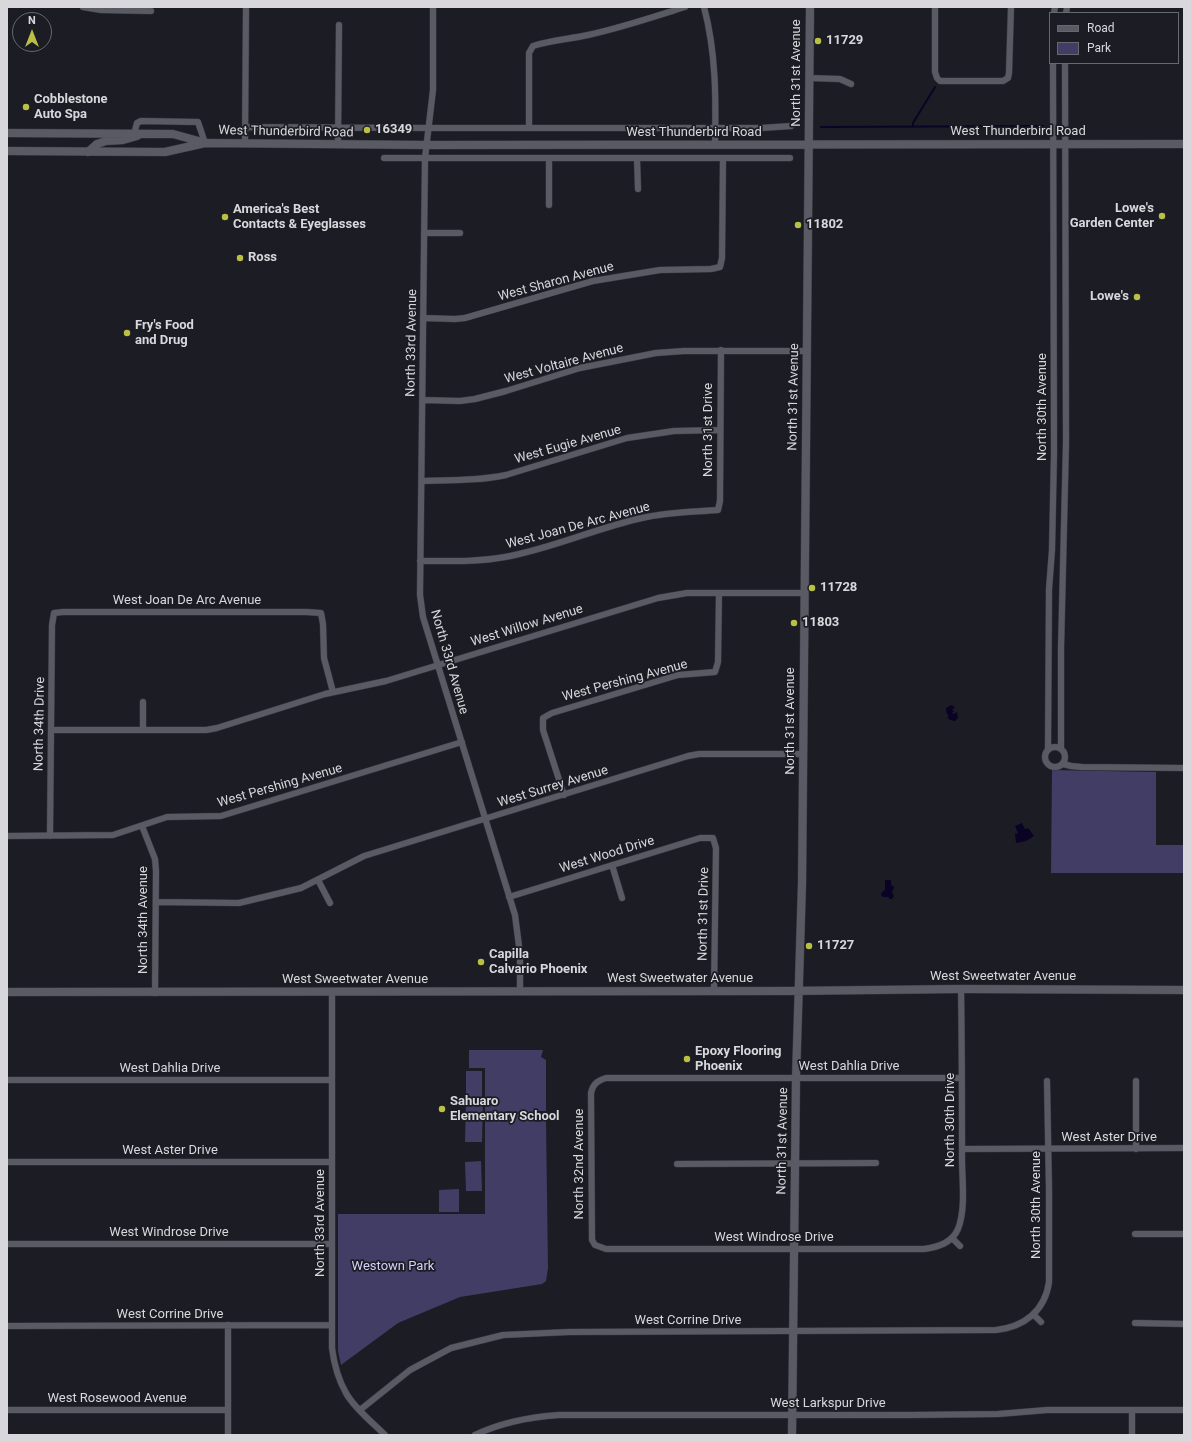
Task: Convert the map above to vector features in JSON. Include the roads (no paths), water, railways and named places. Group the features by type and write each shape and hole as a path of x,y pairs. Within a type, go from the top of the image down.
{"street":[{"path":"83,7 100,10 151,11"},
{"path":"245,144 246,7"},
{"name":"North 33rd Avenue","path":"433,7 433,90 430,128 425,158 420,595 423,617 509,897 517,928 520,954 520,991"},
{"path":"529,128 529,53 533,46 608,30 685,7"},
{"path":"704,7 711,37 715,76 715,144"},
{"name":"North 31st Avenue","path":"792,1435 796,1078 802,910 810,7"},
{"path":"935,7 935,72 937,78 940,81 1003,81 1008,78 1011,7"},
{"path":"338,144 339,25"},
{"name":"North 30th Avenue","path":"1053,64 1054,454 1052,550 1049,590 1048,750 1045,758 1048,765 1056,767 1063,764 1066,758 1061,749 1061,649 1066,443 1065,64"},
{"path":"809,78 840,79 852,84"},
{"name":"West Thunderbird Road","path":"134,134 136,123 141,121 198,122 204,143"},
{"name":"West Thunderbird Road","path":"246,127 716,128 791,126"},
{"name":"West Thunderbird Road","path":"7,133 172,134 204,143 245,144 1184,144"},
{"path":"88,152 97,144 106,141 123,140 147,134"},
{"name":"West Thunderbird Road","path":"7,151 165,152 204,143"},
{"name":"West Thunderbird Road","path":"384,158 790,158"},
{"path":"549,158 549,205"},
{"path":"638,158 638,189"},
{"name":"West Sharon Avenue","path":"423,318 465,318 593,281 625,275 660,270 711,269 720,267 722,258 723,158"},
{"path":"424,233 460,233"},
{"name":"West Voltaire Avenue","path":"422,400 475,399 580,368 656,353 721,350 807,351"},
{"name":"North 31st Drive","path":"718,510 720,500 721,350"},
{"name":"West Eugie Avenue","path":"422,481 486,479 627,438 674,431 720,430"},
{"name":"West Joan De Arc Avenue","path":"420,561 505,558 534,551 643,517 694,511 718,510"},
{"name":"West Willow Avenue","path":"51,730 206,730 217,728 333,692 378,683 658,598 687,593 804,593"},
{"name":"West Pershing Avenue","path":"564,795 543,730 543,718 552,713 678,675 715,672 718,662 719,593"},
{"name":"West Joan De Arc Avenue","path":"54,613 321,613 323,624 324,658 333,692"},
{"name":"North 34th Drive","path":"50,836 52,625 54,613"},
{"path":"143,702 143,730"},
{"name":"West Pershing Avenue","path":"7,836 113,835 167,817 222,816 462,742"},
{"path":"1048,750 1054,747 1061,749"},
{"name":"West Surrey Avenue","path":"156,902 239,903 296,889 318,880 364,856 699,754 803,754"},
{"path":"1063,764 1082,767 1184,768"},
{"name":"North 34th Avenue","path":"142,826 155,859 155,992"},
{"name":"West Wood Drive","path":"509,897 700,838 713,838"},
{"name":"North 31st Drive","path":"713,838 716,848 714,991"},
{"path":"612,865 622,898"},
{"path":"318,880 330,903"},
{"name":"West Sweetwater Avenue","path":"7,992 798,991 962,989 1184,990"},
{"name":"North 30th Drive","path":"952,1238 958,1230 962,1211 962,989"},
{"name":"North 33rd Avenue","path":"332,992 332,1348 335,1369 346,1393 360,1410 385,1435"},
{"name":"West Dahlia Drive","path":"595,1084 606,1078 962,1078"},
{"name":"West Dahlia Drive","path":"7,1080 332,1080"},
{"name":"North 30th Avenue","path":"1034,1315 1042,1303 1048,1289 1049,1282 1047,1081"},
{"path":"1136,1081 1136,1148"},
{"name":"North 32nd Avenue","path":"595,1084 591,1093 591,1235 595,1245"},
{"name":"West Aster Drive","path":"962,1149 1184,1148"},
{"name":"West Aster Drive","path":"7,1162 332,1162"},
{"path":"677,1164 876,1163"},
{"path":"1135,1234 1184,1234"},
{"path":"952,1238 960,1246"},
{"name":"West Windrose Drive","path":"595,1245 606,1249 924,1249 939,1246 952,1238"},
{"name":"West Windrose Drive","path":"7,1244 332,1244"},
{"path":"1034,1315 1041,1322"},
{"name":"West Corrine Drive","path":"360,1410 410,1370 451,1348 503,1335 569,1332 996,1330 1019,1325 1034,1315"},
{"path":"1135,1323 1184,1324"},
{"path":"228,1325 228,1435"},
{"name":"West Corrine Drive","path":"7,1326 332,1325"},
{"name":"West Rosewood Avenue","path":"7,1410 228,1410"},
{"name":"West Larkspur Drive","path":"475,1435 485,1430 516,1420 536,1416 559,1415 998,1414 1036,1411 1184,1410"},
{"path":"1132,1411 1132,1435"}],"waterway":[{"path":"913,127 913,123 935,87"},
{"path":"821,127 1043,126"}],"place":[{"name":"11729","path":"818,41"},
{"name":"Cobblestone Auto Spa","path":"26,107"},
{"name":"16349","path":"367,130"},
{"name":"Lowe's Garden Center","path":"1162,216"},
{"name":"America's Best Contacts & Eyeglasses","path":"225,217"},
{"name":"11802","path":"798,225"},
{"name":"Ross","path":"240,258"},
{"name":"Lowe's","path":"1137,297"},
{"name":"Fry's Food and Drug","path":"127,333"},
{"name":"11728","path":"812,588"},
{"name":"11803","path":"794,623"},
{"name":"11727","path":"809,946"},
{"name":"Capilla Calvario Phoenix","path":"481,962"},
{"name":"Epoxy Flooring Phoenix","path":"687,1059"},
{"name":"Sahuaro Elementary School","path":"442,1109"}],"park label":[{"name":"Westown Park","path":"393,1267"}]}
